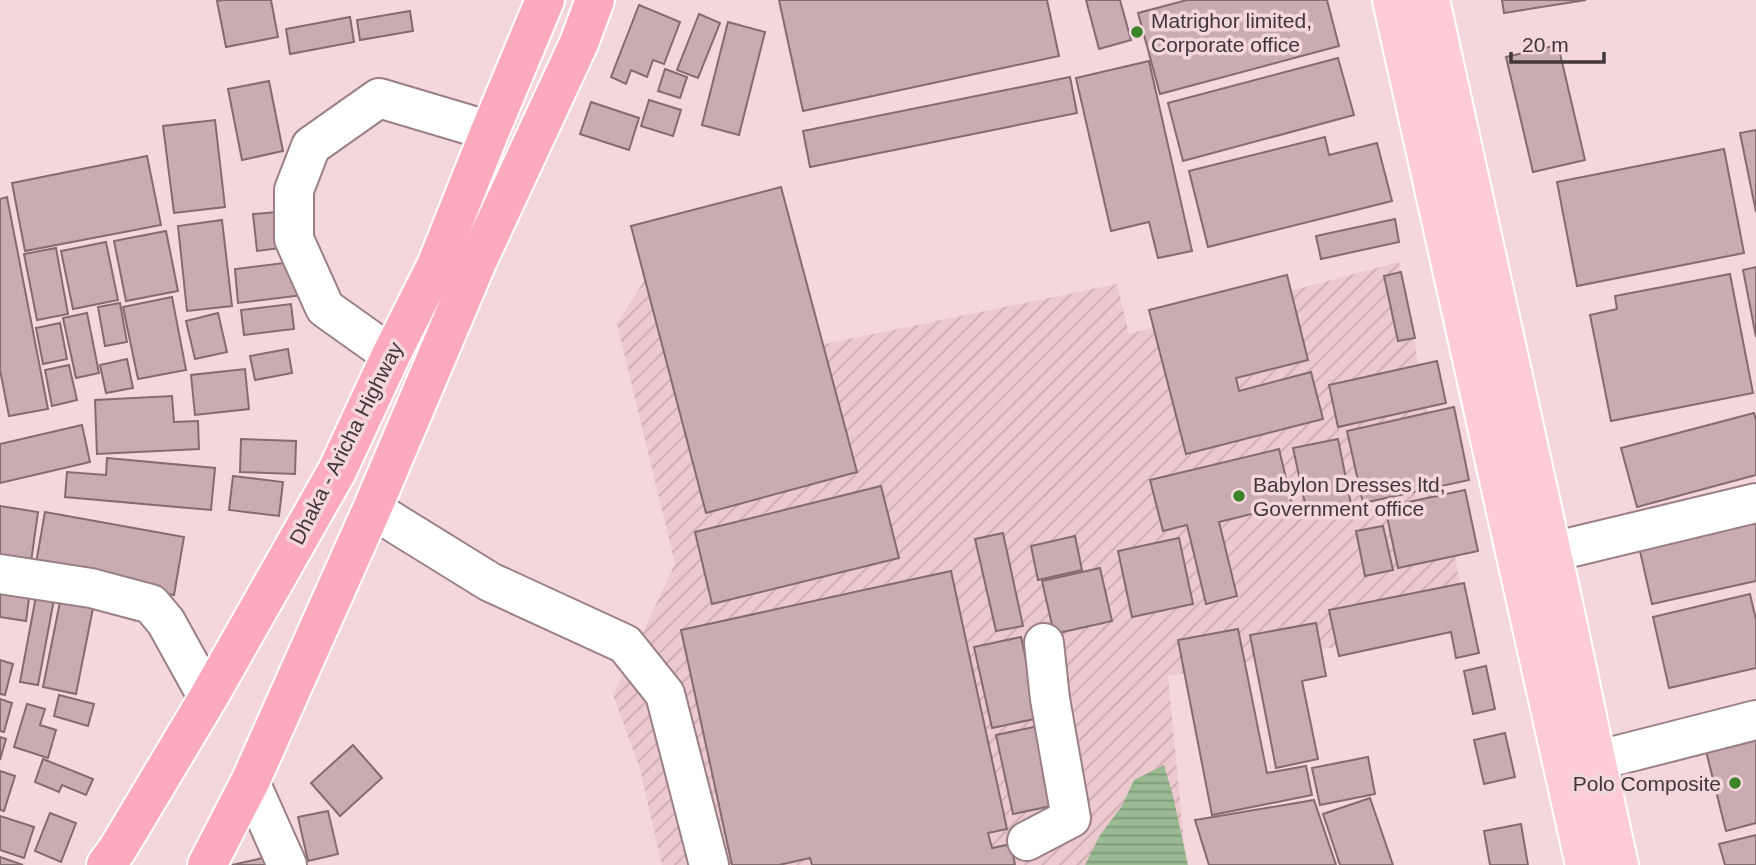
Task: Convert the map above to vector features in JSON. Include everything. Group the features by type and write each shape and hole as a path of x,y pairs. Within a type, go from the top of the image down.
{"highway":[{"name":"Dhaka - Aricha Highway","path":"207,865 250,782 372,509 477,262 579,43 595,0"},
{"path":"579,43 615,0"},
{"name":"Dhaka - Aricha Highway","path":"106,865 208,698 337,471 436,266 541,6"}],"main road":[{"path":"1392,0 1585,865"},
{"path":"1430,0 1619,865"}],"street":[{"path":"391,355 325,308 294,239 294,190 312,146 379,98 490,131"},
{"path":"1552,552 1756,503"},
{"path":"372,509 490,582 625,643 665,694 709,865"},
{"path":"0,574 92,588 151,604 166,622 208,698"},
{"path":"1027,841 1071,818 1050,699 1044,643"},
{"path":"1595,761 1756,720"},
{"path":"250,782 287,865"}],"shaded area":[{"path":"664,249 810,347 1117,284 1129,334 1399,262 1468,624 1168,676 1186,863 662,865 640,769 613,695 675,564 617,324"},
{"path":"1164,765 1188,865 1085,865 1100,835 1122,806 1134,780"}],"building":[{"path":"271,0 278,37 226,47 217,1"},
{"path":"779,0 1047,0 1059,56 803,111"},
{"path":"1086,0 1120,0 1131,40 1099,49"},
{"path":"1187,0 1327,0 1339,46 1160,94 1138,13"},
{"path":"1502,0 1586,0 1504,13"},
{"path":"639,5 680,22 664,64 653,60 647,77 631,70 626,84 611,77"},
{"path":"410,11 413,31 360,40 357,20"},
{"path":"699,14 720,23 698,78 677,70"},
{"path":"350,17 354,42 290,54 286,29"},
{"path":"728,22 765,32 739,135 702,125"},
{"path":"1558,45 1585,160 1533,172 1506,57"},
{"path":"1338,58 1354,115 1183,161 1168,103"},
{"path":"1149,61 1192,251 1158,258 1149,222 1111,231 1076,78"},
{"path":"665,69 687,77 680,98 658,91"},
{"path":"1070,77 1077,113 810,167 803,131"},
{"path":"269,81 283,151 242,160 228,89"},
{"path":"649,100 681,110 673,136 641,126"},
{"path":"591,102 639,118 629,150 580,134"},
{"path":"215,120 225,207 174,213 163,126"},
{"path":"1756,130 1756,212 1740,133"},
{"path":"1325,137 1329,155 1377,143 1392,201 1208,247 1189,171"},
{"path":"1724,149 1744,253 1577,286 1557,182"},
{"path":"147,156 161,225 25,251 12,183"},
{"path":"781,187 857,472 706,513 631,226"},
{"path":"7,197 48,409 9,416 0,370 0,199"},
{"path":"277,212 281,248 257,251 253,214"},
{"path":"1395,219 1399,242 1321,259 1316,236"},
{"path":"222,220 232,306 187,311 178,226"},
{"path":"166,231 178,291 126,301 114,241"},
{"path":"106,242 118,300 73,309 61,251"},
{"path":"56,248 68,314 37,320 24,254"},
{"path":"300,261 304,295 238,303 235,269"},
{"path":"1756,267 1756,337 1743,270"},
{"path":"1401,272 1415,338 1398,341 1384,276"},
{"path":"1730,274 1753,393 1611,421 1590,315 1617,309 1615,296"},
{"path":"1287,275 1308,360 1236,378 1239,391 1311,372 1323,419 1186,454 1149,310"},
{"path":"172,297 186,370 138,379 123,307"},
{"path":"120,303 127,342 105,346 98,307"},
{"path":"291,304 294,329 244,335 241,310"},
{"path":"87,313 99,373 76,378 63,318"},
{"path":"218,313 227,352 195,359 186,321"},
{"path":"60,323 67,359 43,364 36,328"},
{"path":"288,349 292,373 255,380 250,356"},
{"path":"127,359 133,388 106,393 100,365"},
{"path":"1437,361 1446,403 1338,427 1329,385"},
{"path":"69,365 77,400 52,406 45,370"},
{"path":"245,369 249,409 195,415 191,375"},
{"path":"172,396 174,422 198,421 199,449 97,454 95,400"},
{"path":"1454,407 1469,480 1363,503 1347,431"},
{"path":"1754,413 1756,475 1637,507 1621,448"},
{"path":"82,425 90,462 0,483 0,444"},
{"path":"241,439 296,441 295,474 240,472"},
{"path":"1338,439 1351,504 1307,513 1293,448"},
{"path":"1279,449 1292,504 1219,522 1237,596 1206,604 1187,525 1163,531 1150,480"},
{"path":"107,458 215,468 211,510 65,497 67,472 106,475"},
{"path":"233,476 283,482 279,516 229,510"},
{"path":"881,486 899,558 712,604 695,532"},
{"path":"1465,490 1478,551 1398,568 1385,507"},
{"path":"0,506 38,512 30,569 0,565"},
{"path":"45,512 184,537 174,595 35,569"},
{"path":"1756,512 1756,581 1652,604 1637,538"},
{"path":"1383,526 1393,570 1365,576 1356,531"},
{"path":"1003,533 1023,626 996,631 975,539"},
{"path":"1075,536 1082,570 1038,580 1031,546"},
{"path":"1179,538 1193,604 1132,617 1118,551"},
{"path":"1100,568 1112,621 1054,634 1042,581"},
{"path":"951,571 1007,829 988,833 992,848 1011,844 1015,865 812,865 810,858 779,865 732,865 681,630"},
{"path":"1464,583 1479,653 1456,658 1451,632 1339,656 1329,610"},
{"path":"0,586 30,591 26,621 0,617"},
{"path":"37,591 55,594 38,685 20,682"},
{"path":"1750,594 1756,620 1756,668 1669,688 1653,617"},
{"path":"61,597 94,603 76,694 43,687"},
{"path":"1316,623 1326,676 1302,681 1318,759 1276,768 1250,635"},
{"path":"1238,629 1267,773 1306,766 1312,795 1212,815 1178,640"},
{"path":"1021,637 1039,718 992,728 974,647"},
{"path":"0,660 13,664 5,695 0,694"},
{"path":"1486,666 1495,709 1473,714 1464,671"},
{"path":"59,695 94,704 88,726 54,716"},
{"path":"0,699 12,703 4,732 0,731"},
{"path":"27,704 45,709 40,725 56,730 48,758 14,747"},
{"path":"1039,726 1056,805 1013,814 996,735"},
{"name":"Polo Composite","path":"1756,730 1756,823 1726,831 1704,743"},
{"path":"1505,733 1515,777 1484,784 1474,740"},
{"path":"0,737 6,739 0,760"},
{"path":"353,745 382,778 340,816 311,783"},
{"path":"1368,757 1375,794 1320,805 1312,768"},
{"path":"43,759 93,779 86,795 62,785 59,792 35,782"},
{"path":"0,771 15,776 4,811 0,810"},
{"path":"1370,798 1393,865 1340,865 1323,814"},
{"path":"1314,800 1336,865 1209,865 1195,820"},
{"path":"328,811 338,854 308,861 298,817"},
{"path":"50,813 76,823 61,862 35,851"},
{"path":"0,816 34,827 24,858 0,850"},
{"path":"1521,824 1528,865 1490,865 1484,831"},
{"path":"1756,835 1756,865 1725,865 1719,844"},
{"path":"271,856 273,865 232,865"},
{"path":"0,857 23,865 0,865"}],"place":[{"name":"Matrighor limited, Corporate office","path":"1137,32"},
{"name":"Babylon Dresses ltd, Government office","path":"1239,496"},
{"name":"Polo Composite","path":"1735,783"}]}
